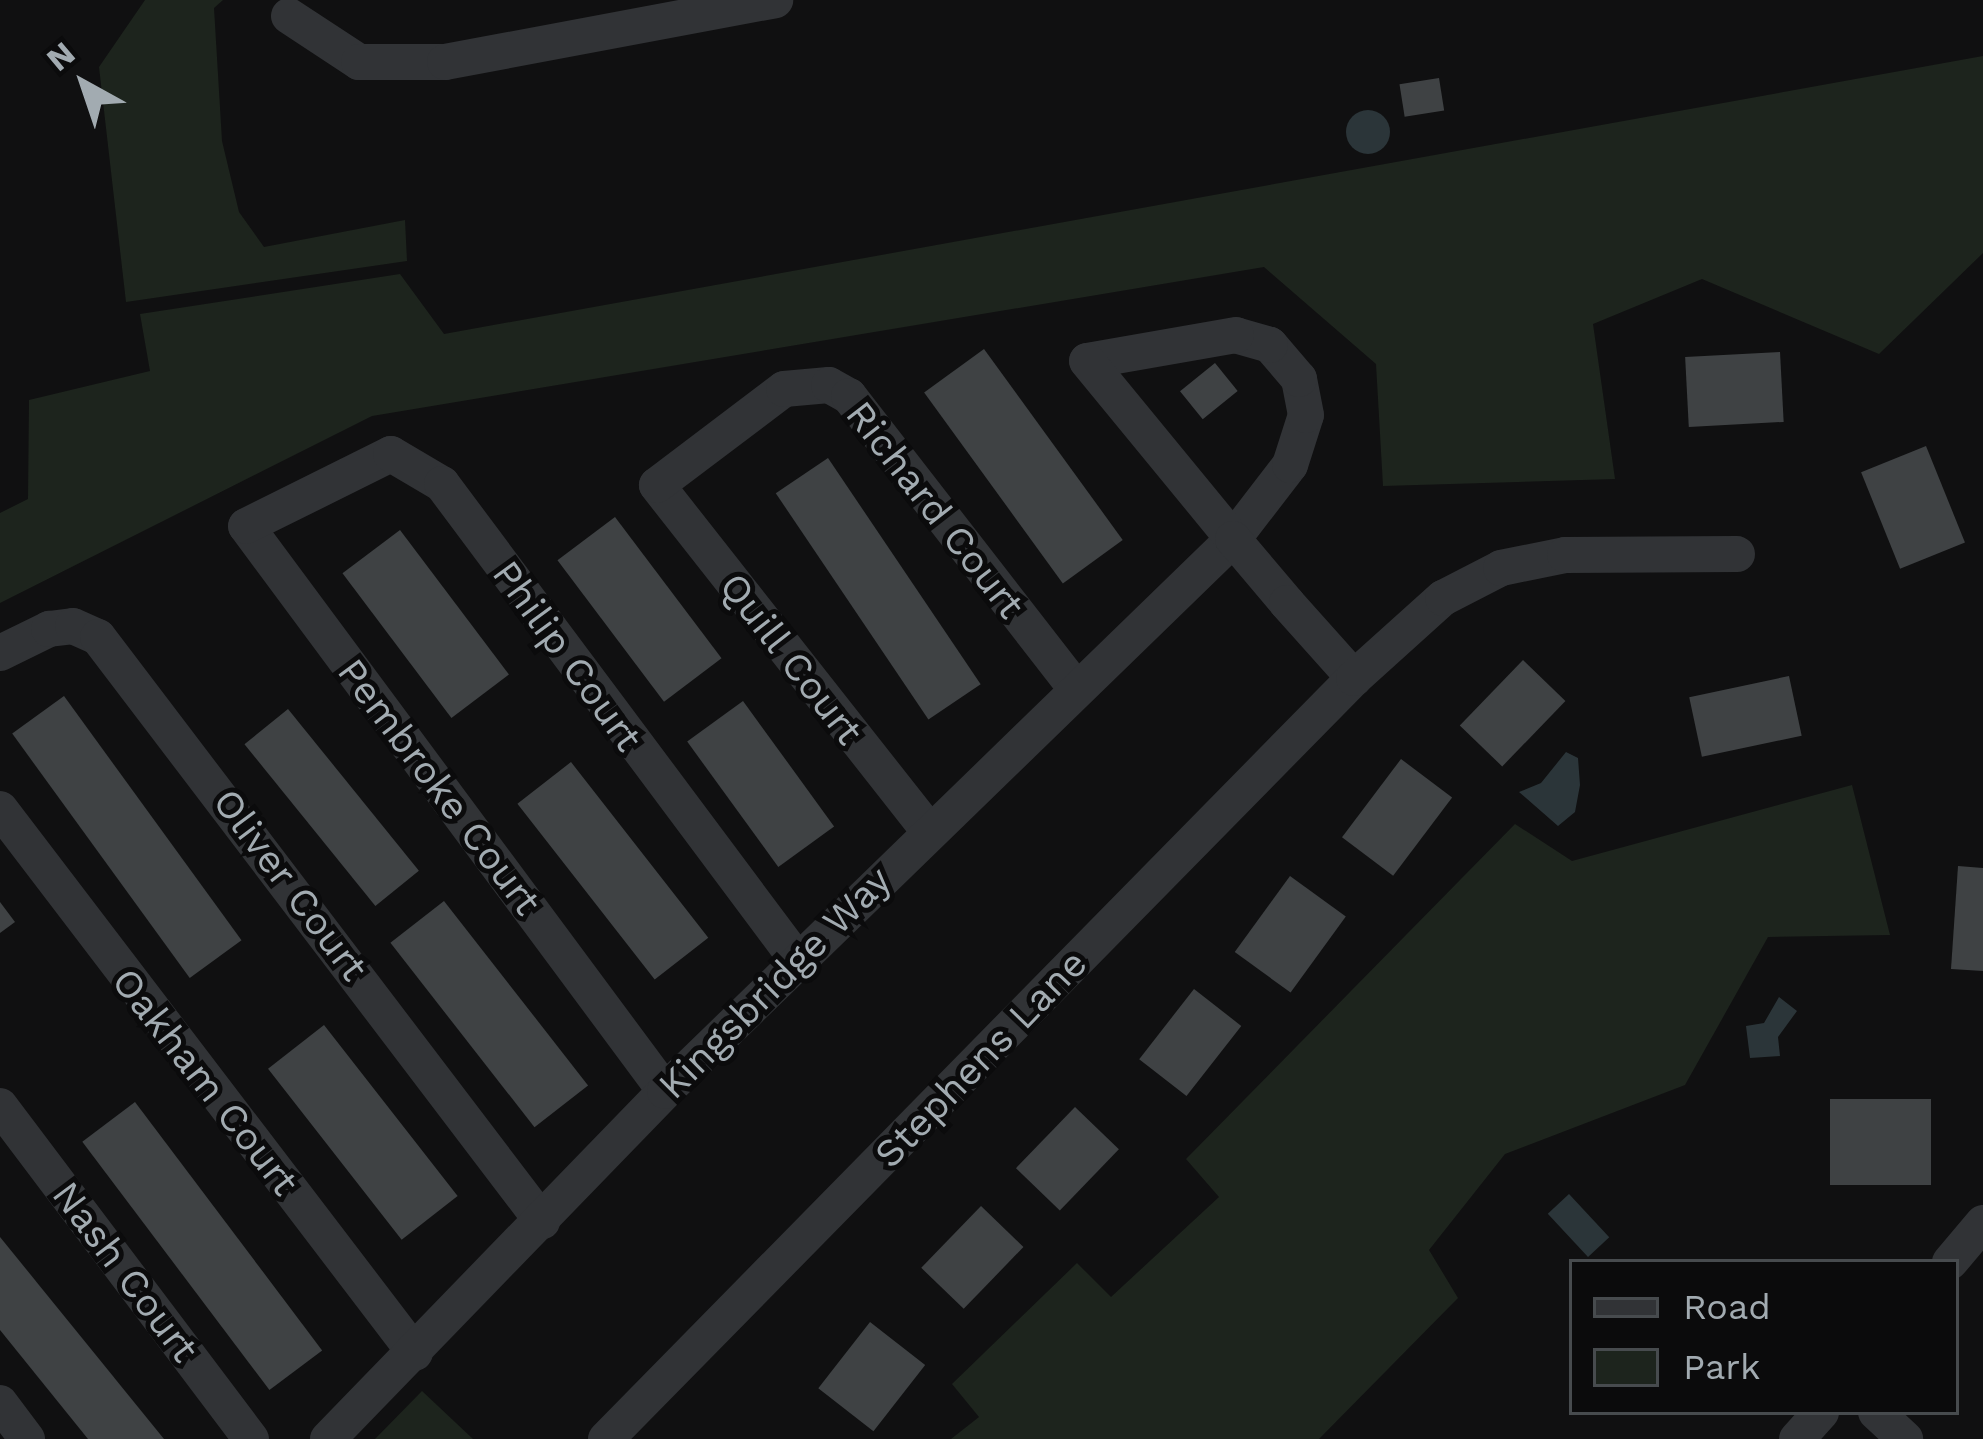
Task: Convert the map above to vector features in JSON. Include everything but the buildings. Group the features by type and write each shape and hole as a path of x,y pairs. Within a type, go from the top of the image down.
{"street":[{"path":"289,16 358,62 445,62 775,0"},
{"name":"Kingsbridge Way","path":"328,1439 665,1091 1075,687 1233,539 1290,465 1306,416 1300,379 1270,345 1236,335 1087,361 1233,539"},
{"name":"Richard Court","path":"657,485 784,389 829,385 849,396 1075,687"},
{"name":"Philip Court","path":"293,501 391,454 442,484 797,960"},
{"name":"Quill Court","path":"657,485 928,831"},
{"name":"Pembroke Court","path":"293,501 246,526 665,1091"},
{"path":"1233,539 1354,678"},
{"name":"Stephens Lane","path":"606,1439 1354,678 1443,598 1501,568 1564,555 1737,554"},
{"name":"Oliver Court","path":"0,653 49,629 73,626 98,637 542,1221"},
{"name":"Oakham Court","path":"0,808 415,1353"},
{"name":"Nash Court","path":"0,1106 251,1439"},
{"path":"1953,1259 1983,1223"},
{"path":"0,1403 27,1439"},
{"path":"1796,1439 1818,1415"},
{"path":"1879,1415 1905,1439"}],"green space":[{"path":"145,0 223,0 214,8 222,141 239,212 264,247 405,220 407,261 126,302 99,67"},
{"path":"1983,56 1983,253 1879,354 1702,279 1593,324 1615,479 1383,486 1376,364 1264,267 372,416 0,603 0,513 28,499 29,400 150,371 140,314 400,274 444,334"},
{"path":"1852,785 1890,935 1768,937 1685,1085 1505,1154 1429,1250 1458,1298 1319,1439 951,1439 979,1417 952,1384 1077,1263 1111,1297 1219,1197 1186,1159 1515,824 1572,861"},
{"path":"422,1391 473,1439 375,1439"}],"shaded area":[{"path":"1368,110 1384,116 1390,132 1384,148 1368,154 1352,148 1346,132 1352,116"},
{"path":"1566,752 1578,758 1580,785 1575,812 1558,826 1519,792 1541,783"},
{"path":"1779,997 1797,1011 1778,1037 1780,1056 1750,1058 1746,1026 1764,1023"},
{"path":"1569,1194 1609,1237 1588,1257 1548,1214"}]}
